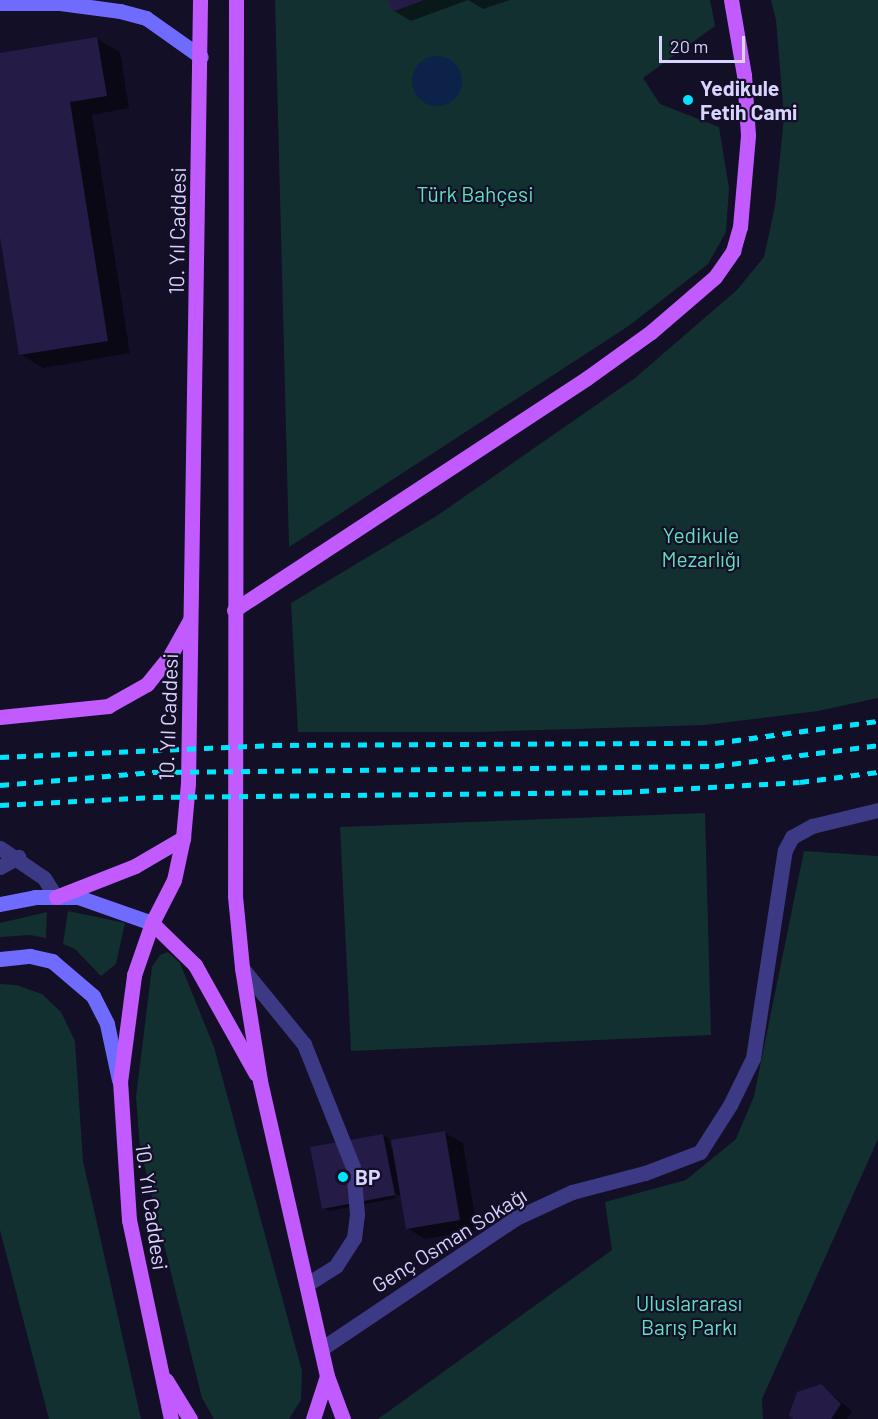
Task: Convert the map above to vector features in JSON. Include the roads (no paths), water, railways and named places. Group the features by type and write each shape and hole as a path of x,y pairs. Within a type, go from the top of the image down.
{"main road":[{"name":"10. Yıl Caddesi","path":"171,1419 157,1364 129,1220 120,1082 134,975 152,923 174,880 183,838 192,680 200,0"},
{"path":"236,0 235,896 242,968 260,1081 327,1376 343,1419"},
{"path":"234,610 587,378 651,332 715,277 733,251 738,235 747,165 744,75 731,0"},
{"path":"0,3 60,3 120,11 146,18 201,57"},
{"path":"0,717 108,706 147,684 171,654 191,618"},
{"path":"0,904 56,897 135,866 183,838"},
{"path":"56,897 102,903 152,923 195,965 260,1081"},
{"path":"0,959 30,956 52,961 93,996 107,1024 120,1082"},
{"path":"157,1364 190,1419"},
{"path":"313,1419 327,1376"}],"street":[{"name":"Genç Osman Sokağı","path":"321,1349 516,1218 572,1192 645,1173 700,1152 730,1106 753,1058 785,850 792,837 812,826 878,810"},
{"path":"0,848 18,857 44,878 56,897"},
{"path":"0,857 18,857"},
{"path":"0,867 18,857"},
{"path":"242,968 304,1044 353,1167 357,1214 354,1238 336,1266 307,1284"}],"water":[{"path":"437,56 446,58 457,67 462,81 460,90 451,101 437,106 428,104 417,95 412,81 414,72 423,61"}],"railway":[{"path":"0,757 273,745 715,743 878,721"},
{"path":"0,785 156,772 715,766 878,745"},
{"path":"0,805 154,797 623,792 800,782 878,772"}],"place":[{"name":"Yedikule Fetih Cami","path":"688,100"},
{"name":"BP","path":"343,1177"}],"park label":[{"name":"Türk Bahçesi","path":"475,194"},
{"name":"Yedikule Mezarlığı","path":"701,547"},
{"name":"Uluslararası Barış Parkı","path":"689,1315"}]}
